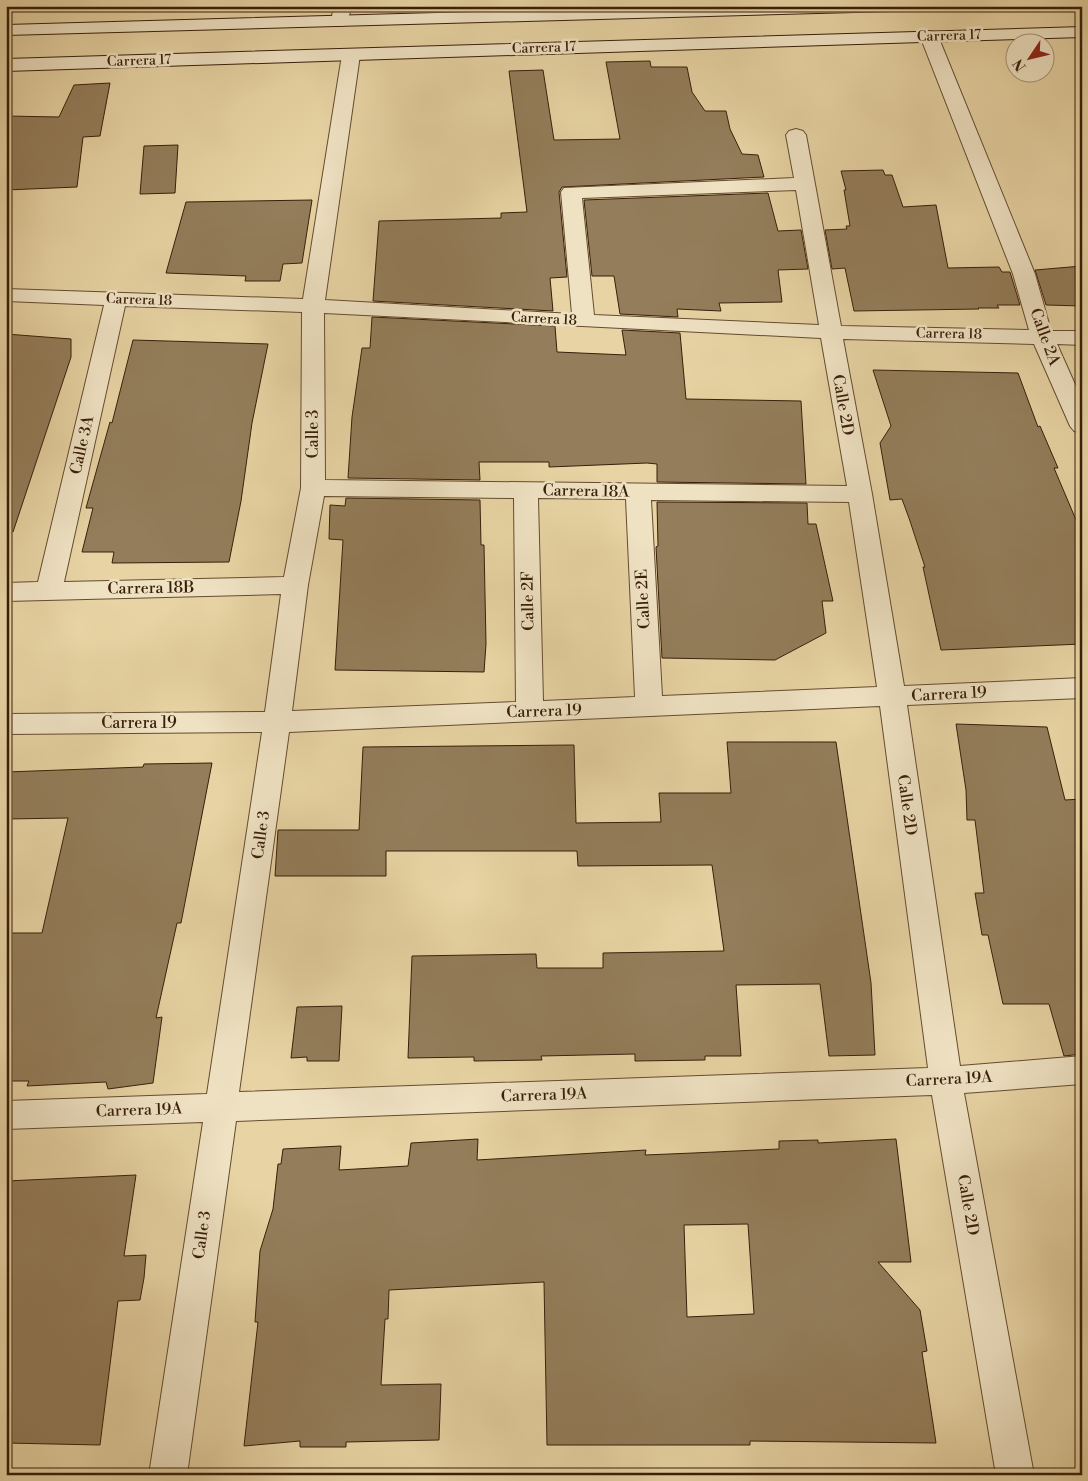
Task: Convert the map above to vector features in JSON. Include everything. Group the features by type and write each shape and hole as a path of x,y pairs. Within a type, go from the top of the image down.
{"street":[{"name":"Carrera 17","path":"6,30 341,14 892,6"},
{"name":"Carrera 17","path":"6,65 1082,32"},
{"name":"Calle 2A","path":"929,36 1024,274 1042,336 1082,426"},
{"name":"Calle 3","path":"168,1475 277,722 295,585 313,488 313,306 351,54"},
{"name":"Calle 2D","path":"796,135 860,494 892,697 946,1081 1016,1475"},
{"path":"584,321 571,192 804,184"},
{"name":"Carrera 18","path":"6,295 313,306 830,332 1082,338"},
{"name":"Calle 3A","path":"49,590 116,299"},
{"name":"Carrera 18A","path":"313,488 860,494"},
{"name":"Calle 2F","path":"526,490 530,712"},
{"name":"Calle 2E","path":"638,492 648,706"},
{"name":"Carrera 18B","path":"6,592 295,585"},
{"name":"Carrera 19","path":"6,724 277,722 1082,688"},
{"name":"Carrera 19A","path":"6,1115 946,1081 1082,1070"}],"building":[{"path":"650,61 651,67 687,67 692,92 705,111 726,111 730,129 742,154 758,155 764,177 562,187 559,192 567,277 550,278 553,311 373,301 379,221 501,218 501,213 527,212 509,71 543,70 554,140 620,139 606,62"},
{"path":"110,83 100,136 83,137 77,187 6,190 6,116 59,117 74,85"},
{"path":"178,145 175,193 140,194 144,146"},
{"path":"883,170 885,175 892,175 903,207 936,205 948,268 999,267 1002,272 1010,272 1020,305 997,305 999,308 979,309 854,311 845,268 832,269 825,230 847,229 846,226 850,226 844,190 846,190 841,171"},
{"path":"768,193 778,231 801,230 808,269 778,270 782,302 719,303 721,311 677,309 678,317 620,314 614,276 592,276 584,200"},
{"path":"312,200 302,263 283,264 280,281 245,281 246,276 166,273 186,202"},
{"path":"1082,266 1082,306 1046,305 1035,270"},
{"path":"372,317 555,326 557,352 626,355 622,330 680,333 686,399 801,401 806,484 657,482 657,464 647,463 549,467 549,462 479,462 480,480 348,478 352,417 362,348 370,348"},
{"path":"6,334 71,339 71,357 13,532 6,531"},
{"path":"133,340 268,344 252,423 241,501 229,562 112,563 114,552 82,552 93,508 86,508 110,422 112,423"},
{"path":"873,370 1018,373 1038,427 1040,426 1058,468 1054,468 1082,534 1082,644 941,650 923,567 925,567 910,521 902,499 890,500 880,443 891,426"},
{"path":"346,498 480,500 481,545 484,545 486,644 484,672 335,670 343,540 329,539 330,505 345,506"},
{"path":"657,502 807,503 808,524 816,524 833,601 822,601 826,633 775,660 662,658 656,547 658,546"},
{"path":"956,724 1047,727 1065,800 1082,799 1082,1054 1064,1056 1049,1004 1003,1004 988,935 982,935 975,893 984,893 975,820 967,820 966,790"},
{"path":"727,742 836,742 871,983 875,1055 829,1056 820,984 736,985 741,1056 705,1056 705,1060 635,1061 635,1054 541,1056 542,1060 474,1061 474,1057 408,1058 412,956 536,954 537,968 603,968 603,953 724,951 712,865 578,866 577,851 386,851 386,876 275,876 278,830 359,830 363,747 574,745 576,823 661,822 659,793 731,793"},
{"path":"212,763 181,923 177,923 156,1018 162,1017 153,1083 108,1089 106,1082 27,1086 29,1081 6,1081 6,933 42,933 68,818 6,819 6,772 143,767 144,764"},
{"path":"342,1006 339,1061 307,1061 307,1057 291,1058 297,1007"},
{"path":"478,1139 477,1160 646,1150 645,1155 779,1149 779,1141 818,1140 818,1143 896,1139 911,1262 878,1262 920,1310 927,1351 922,1352 936,1443 750,1441 750,1445 547,1445 544,1282 389,1290 388,1319 385,1319 381,1385 441,1384 439,1440 346,1442 346,1447 300,1447 300,1441 244,1446 258,1322 255,1322 260,1251 273,1209 278,1164 281,1164 283,1149 341,1146 339,1170 408,1166 411,1143","holes":["748,1224 754,1314 687,1317 684,1225"]},
{"path":"136,1175 124,1256 146,1255 144,1278 140,1300 118,1301 100,1445 6,1443 6,1181"}]}
